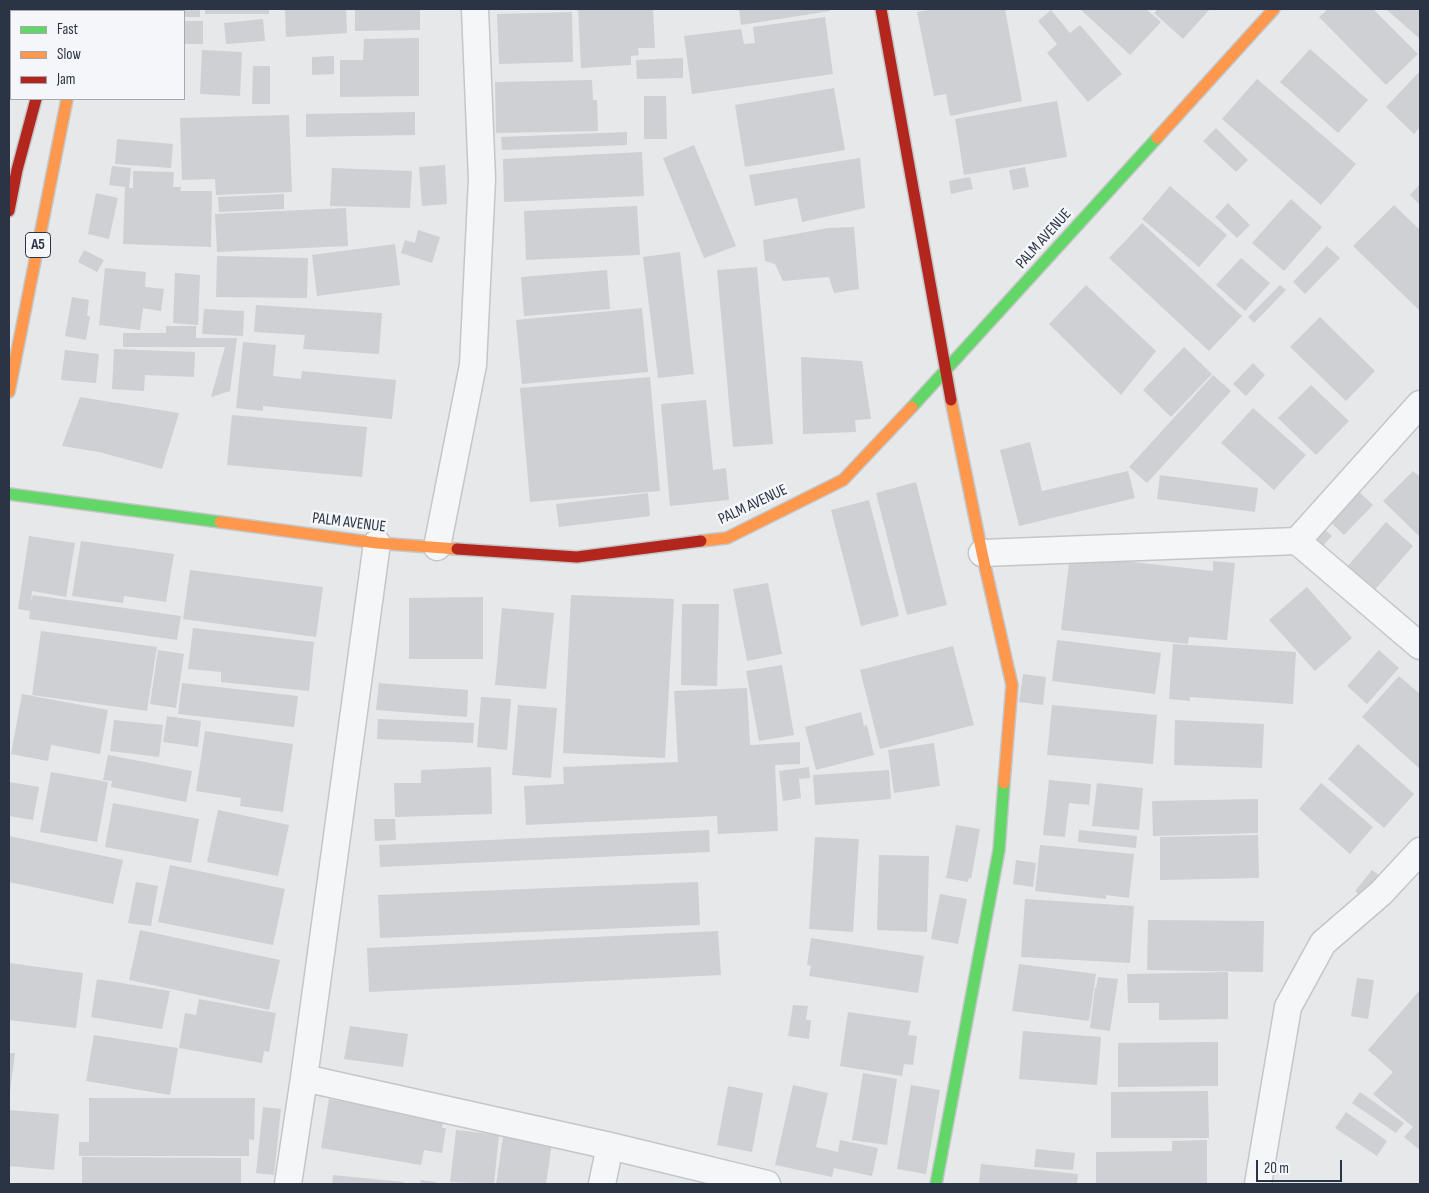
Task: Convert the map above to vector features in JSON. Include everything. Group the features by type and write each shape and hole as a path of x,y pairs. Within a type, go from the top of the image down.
{"main road":[{"path":"881,9 945,372 982,553 1012,685 999,850 936,1184"},
{"name":"PALM AVENUE","path":"9,494 377,543 577,557 726,538 842,480 945,372 1274,9"},
{"path":"9,211 13,170 36,100"},
{"name":"A5","path":"9,392 67,100"}],"street":[{"path":"437,547 473,365 482,179 475,9"},
{"path":"1297,541 1420,404"},
{"path":"982,553 1297,541 1420,646"},
{"path":"288,1184 377,543"},
{"path":"1258,1184 1288,1007 1323,943 1381,893 1420,851"},
{"path":"304,1078 610,1146 767,1184"},
{"path":"602,1184 610,1146"}],"building":[{"path":"200,9 200,17 185,17 185,10 172,10"},
{"path":"205,9 269,9 269,14 205,14"},
{"path":"285,9 346,9 347,33 286,37"},
{"path":"355,9 420,9 420,30 355,31"},
{"path":"578,9 653,9 655,48 638,48 639,55 631,56 631,65 581,68"},
{"path":"739,9 829,9 830,11 741,25"},
{"path":"934,9 1005,9 1022,101 950,116 946,94 934,96 917,12"},
{"path":"1080,9 1146,9 1161,22 1130,55"},
{"path":"1158,9 1210,9 1183,39 1154,13"},
{"path":"1328,9 1373,9 1418,54 1386,85 1319,17"},
{"path":"1386,9 1420,9 1420,39"},
{"path":"1051,10 1070,33 1080,25 1122,74 1088,102 1047,53 1057,44 1038,21"},
{"path":"572,12 573,62 499,64 497,14"},
{"path":"825,17 833,74 692,94 684,36 741,29 744,44 755,43 753,27"},
{"path":"263,19 265,41 226,44 224,23"},
{"path":"185,21 203,21 203,44 185,44"},
{"path":"419,38 419,96 340,97 340,60 363,60 364,39"},
{"path":"1310,49 1368,100 1338,133 1280,82"},
{"path":"202,50 242,52 240,96 200,94"},
{"path":"334,56 334,74 312,75 312,57"},
{"path":"683,58 683,78 637,79 636,60"},
{"path":"253,66 270,66 270,104 252,104"},
{"path":"1420,71 1420,127 1414,134 1386,107"},
{"path":"1257,79 1356,164 1321,205 1222,119"},
{"path":"592,80 593,100 597,100 598,131 496,133 495,82"},
{"path":"834,88 845,150 745,167 735,105"},
{"path":"644,96 666,96 667,139 644,139"},
{"path":"1057,101 1067,157 964,175 955,119"},
{"path":"415,112 415,135 306,137 306,114"},
{"path":"289,115 292,192 216,195 215,179 182,180 180,118"},
{"path":"1216,128 1248,160 1236,172 1203,141"},
{"path":"627,132 627,145 502,150 501,137"},
{"path":"117,139 173,144 171,168 115,164"},
{"path":"694,145 736,246 704,258 663,158"},
{"path":"642,152 644,196 504,202 503,159"},
{"path":"860,158 865,208 802,222 797,198 755,206 749,175"},
{"path":"445,165 447,204 422,206 419,167"},
{"path":"112,166 131,168 129,188 133,188 133,171 174,172 173,187 181,187 180,191 212,191 211,247 123,244 125,187 109,185"},
{"path":"1025,167 1029,187 1013,190 1009,170"},
{"path":"332,168 412,171 410,208 330,206"},
{"path":"970,177 973,189 951,194 949,181"},
{"path":"1420,184 1420,205 1410,195"},
{"path":"1170,186 1227,235 1199,267 1142,219"},
{"path":"96,193 118,198 109,239 88,234"},
{"path":"284,194 284,209 219,212 218,197"},
{"path":"1291,199 1322,227 1284,271 1252,243"},
{"path":"1228,203 1250,225 1237,238 1215,217"},
{"path":"1394,205 1420,230 1420,311 1353,246"},
{"path":"637,206 640,255 526,260 524,211"},
{"path":"346,208 348,246 217,252 215,214"},
{"path":"1142,223 1242,316 1209,351 1109,258"},
{"path":"854,227 859,289 834,293 829,277 783,281 775,264 765,261 763,240 828,228"},
{"path":"418,230 440,237 432,263 401,253 405,240 415,243"},
{"path":"395,244 400,285 317,296 312,255"},
{"path":"1327,246 1340,258 1305,294 1293,282"},
{"path":"84,250 104,260 97,272 78,262"},
{"path":"680,252 694,374 658,378 643,257"},
{"path":"217,256 308,258 307,298 216,297"},
{"path":"1241,258 1270,283 1245,311 1216,285"},
{"path":"757,267 773,444 733,447 717,270"},
{"path":"105,268 146,272 145,287 164,289 161,311 143,308 140,330 99,325"},
{"path":"607,270 610,309 524,316 521,277"},
{"path":"175,273 200,275 198,325 173,323"},
{"path":"1086,285 1156,351 1121,395 1049,324"},
{"path":"1280,285 1286,290 1254,323 1248,317"},
{"path":"72,297 89,300 87,316 90,316 86,340 65,336"},
{"path":"256,305 382,313 379,354 303,349 305,335 254,332"},
{"path":"642,308 648,372 522,384 516,320"},
{"path":"204,309 244,311 243,336 202,334"},
{"path":"1320,317 1375,371 1346,401 1290,347"},
{"path":"166,326 196,326 196,338 237,338 230,391 211,397 225,347 123,347 123,333 166,333"},
{"path":"243,342 276,345 273,376 301,379 302,371 396,380 392,419 263,406 263,411 236,408"},
{"path":"1184,347 1212,374 1171,417 1143,390"},
{"path":"114,349 195,352 194,377 145,375 144,391 112,389"},
{"path":"65,350 99,354 96,383 61,380"},
{"path":"801,357 862,361 871,419 855,420 856,432 803,434"},
{"path":"1253,363 1265,375 1246,396 1233,384"},
{"path":"1213,375 1231,391 1147,483 1129,467"},
{"path":"650,377 660,491 530,502 520,388"},
{"path":"1311,385 1349,421 1316,455 1278,418"},
{"path":"80,397 179,413 162,469 99,452 62,446"},
{"path":"706,400 713,470 726,468 729,500 670,506 661,404"},
{"path":"1253,408 1306,455 1274,490 1221,443"},
{"path":"232,415 367,427 362,477 227,465"},
{"path":"1030,442 1042,491 1128,471 1135,498 1019,526 1000,450"},
{"path":"1413,471 1420,477 1420,537 1383,501"},
{"path":"1160,475 1258,488 1255,512 1157,499"},
{"path":"916,482 947,605 907,615 876,493"},
{"path":"1355,488 1373,505 1344,535 1326,518"},
{"path":"648,493 650,516 559,527 556,504"},
{"path":"869,500 899,616 861,626 831,510"},
{"path":"1386,522 1413,546 1373,592 1346,568"},
{"path":"1319,525 1332,536 1319,550 1306,539"},
{"path":"29,536 75,543 66,597 32,591 31,602 33,595 181,616 177,640 29,619 30,611 18,609"},
{"path":"81,541 174,554 166,602 124,596 123,603 72,596"},
{"path":"1070,555 1213,571 1213,561 1235,563 1227,640 1189,637 1188,644 1061,630"},
{"path":"190,570 323,587 316,637 183,619"},
{"path":"768,583 782,654 747,661 733,589"},
{"path":"1307,587 1352,638 1315,671 1269,620"},
{"path":"571,595 674,599 665,758 563,753"},
{"path":"483,597 483,659 409,659 409,598"},
{"path":"682,604 719,604 717,686 681,685"},
{"path":"502,608 554,613 546,689 495,685"},
{"path":"193,628 314,642 309,691 221,682 221,672 188,669"},
{"path":"41,631 157,647 147,711 32,695"},
{"path":"1057,640 1161,653 1155,694 1052,681"},
{"path":"1173,644 1296,652 1293,704 1190,697 1190,701 1169,699"},
{"path":"953,646 974,725 880,749 860,670"},
{"path":"158,650 184,654 176,708 150,704"},
{"path":"1379,650 1399,668 1367,704 1347,686"},
{"path":"782,665 794,735 759,741 746,671"},
{"path":"1023,674 1046,677 1043,705 1019,702"},
{"path":"1399,676 1420,694 1420,769 1362,717"},
{"path":"182,683 298,696 294,727 178,714"},
{"path":"379,683 468,690 467,717 376,710"},
{"path":"747,688 750,745 800,742 800,764 775,765 778,831 718,834 717,816 526,825 524,786 564,784 563,767 678,762 674,691"},
{"path":"22,694 108,710 100,754 51,745 48,761 11,754"},
{"path":"481,697 511,699 507,750 477,747"},
{"path":"518,705 557,708 551,778 512,775"},
{"path":"1052,705 1157,715 1153,764 1047,755"},
{"path":"861,712 864,726 867,725 874,755 816,770 805,727"},
{"path":"167,716 201,721 198,747 163,742"},
{"path":"378,719 474,723 473,743 377,739"},
{"path":"114,720 163,725 159,757 110,751"},
{"path":"1175,720 1264,724 1262,768 1174,765"},
{"path":"205,731 293,744 283,812 240,806 241,798 196,791"},
{"path":"934,743 940,786 894,793 888,750"},
{"path":"1358,744 1414,794 1384,828 1328,779"},
{"path":"108,755 192,771 186,802 111,787 112,781 103,780"},
{"path":"491,767 492,814 395,817 394,783 421,783 421,770"},
{"path":"809,767 810,778 799,779 801,798 783,801 779,771"},
{"path":"889,770 891,799 815,805 813,775"},
{"path":"51,772 108,782 97,842 40,832"},
{"path":"1049,780 1091,784 1089,805 1069,803 1065,837 1043,835"},
{"path":"9,782 39,787 33,820 9,816"},
{"path":"1097,783 1143,788 1139,830 1092,826"},
{"path":"1321,783 1373,827 1350,854 1299,809"},
{"path":"1258,799 1258,833 1153,836 1152,801"},
{"path":"113,803 199,819 191,863 105,847"},
{"path":"218,810 289,825 278,876 207,862"},
{"path":"374,819 395,819 396,840 375,841"},
{"path":"956,825 980,829 971,879 969,878 968,882 946,878"},
{"path":"709,830 710,852 380,867 379,845"},
{"path":"1079,830 1137,836 1136,848 1078,842"},
{"path":"1258,835 1259,878 1160,880 1160,837"},
{"path":"9,836 123,860 113,904 9,882"},
{"path":"815,837 859,839 853,932 809,929"},
{"path":"1040,845 1134,854 1129,898 1106,895 1106,899 1035,891"},
{"path":"879,855 929,856 927,932 877,930"},
{"path":"1016,860 1036,863 1033,887 1013,884"},
{"path":"170,865 285,889 273,945 158,922"},
{"path":"1372,870 1383,878 1366,900 1355,891"},
{"path":"136,882 158,886 151,926 128,923"},
{"path":"698,882 700,925 380,938 378,895"},
{"path":"940,894 967,899 958,944 931,939"},
{"path":"1025,899 1134,906 1130,963 1021,957"},
{"path":"1148,920 1264,921 1263,972 1147,970"},
{"path":"140,930 280,960 269,1010 129,980"},
{"path":"718,931 721,975 369,992 367,948"},
{"path":"811,938 924,956 918,993 809,976 811,966 807,965"},
{"path":"9,963 83,973 76,1028 9,1020"},
{"path":"1019,964 1096,974 1089,1021 1012,1011"},
{"path":"1228,972 1228,1019 1159,1020 1159,1003 1128,1003 1127,974"},
{"path":"1098,977 1118,979 1110,1031 1090,1028"},
{"path":"1357,978 1374,980 1368,1019 1351,1016"},
{"path":"97,979 170,991 162,1029 91,1017"},
{"path":"1420,990 1420,1150 1404,1137 1413,1127 1373,1094 1393,1072 1368,1050"},
{"path":"199,999 276,1013 269,1052 264,1051 262,1063 179,1048 185,1013 196,1015"},
{"path":"793,1005 808,1006 806,1020 811,1020 809,1039 788,1036"},
{"path":"848,1012 911,1021 908,1035 917,1036 913,1065 904,1064 902,1076 840,1066"},
{"path":"350,1026 408,1034 403,1067 344,1059"},
{"path":"1023,1031 1101,1037 1097,1085 1019,1079"},
{"path":"94,1035 178,1048 170,1095 86,1081"},
{"path":"1218,1042 1218,1086 1118,1087 1118,1043"},
{"path":"9,1053 15,1053 10,1092 9,1092"},
{"path":"863,1073 897,1079 887,1145 852,1140"},
{"path":"793,1085 828,1093 816,1147 838,1152 840,1140 878,1148 872,1176 834,1168 832,1177 775,1165"},
{"path":"911,1085 940,1090 926,1174 897,1169"},
{"path":"728,1086 763,1093 752,1152 717,1145"},
{"path":"1208,1091 1209,1138 1111,1138 1111,1092"},
{"path":"1360,1092 1404,1123 1396,1133 1352,1103"},
{"path":"89,1098 255,1098 254,1140 249,1139 249,1156 79,1156 79,1142 89,1142"},
{"path":"329,1099 444,1118 442,1128 446,1128 442,1153 424,1150 421,1165 321,1148"},
{"path":"263,1107 281,1109 274,1175 256,1173"},
{"path":"9,1110 59,1114 54,1170 9,1166"},
{"path":"1346,1112 1387,1141 1377,1156 1335,1128"},
{"path":"456,1130 499,1135 494,1184 450,1182"},
{"path":"503,1137 552,1143 546,1184 496,1184"},
{"path":"1207,1140 1207,1184 1096,1184 1096,1152 1172,1151 1172,1141"},
{"path":"1036,1149 1075,1153 1073,1170 1034,1167"},
{"path":"82,1157 241,1158 241,1184 82,1184"},
{"path":"981,1164 1078,1174 1077,1184 979,1184"},
{"path":"333,1175 404,1182 404,1184 332,1184"},
{"path":"421,1180 436,1182 436,1184 420,1184"}],"traffic: fast":[{"path":"912,407 1157,138"},
{"path":"9,494 220,522"},
{"path":"936,1184 999,850 1004,783"}],"traffic: slow":[{"path":"1157,138 1274,9"},
{"path":"9,392 67,100"},
{"path":"951,400 982,553 1012,685 1004,783"},
{"path":"701,541 727,538 843,480 912,407"},
{"path":"220,522 377,543 457,549"}],"traffic: jam":[{"path":"881,9 951,400"},
{"path":"9,211 17,170 36,100"},
{"path":"457,549 577,557 701,541"}]}
